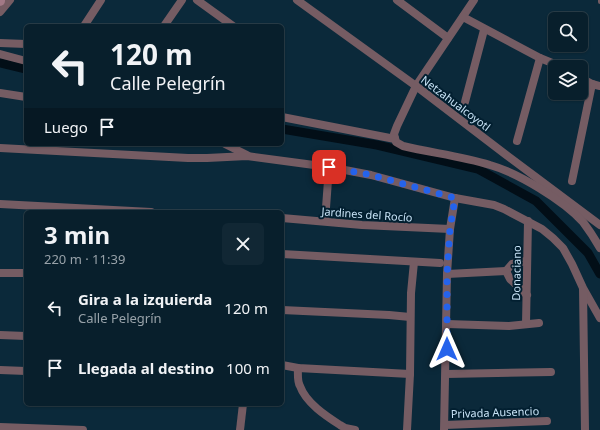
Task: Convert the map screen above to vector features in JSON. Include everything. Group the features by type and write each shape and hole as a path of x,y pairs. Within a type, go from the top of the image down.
{"street":[{"path":"0,12 10,0"},
{"path":"85,24 101,0"},
{"path":"165,24 182,0"},
{"path":"197,0 230,24"},
{"name":"Netzahualcoyotl","path":"297,0 416,86 504,154 600,225"},
{"path":"397,0 448,38"},
{"path":"395,139 396,126 416,86 474,0"},
{"path":"463,17 484,30 548,61"},
{"path":"465,102 484,30"},
{"path":"0,43 24,44"},
{"path":"0,54 24,60"},
{"path":"516,141 540,58"},
{"path":"572,181 596,85"},
{"path":"0,93 24,97"},
{"path":"284,117 395,139 403,146 483,163 510,172 548,195 573,213 583,223 600,248"},
{"path":"230,146 247,156"},
{"path":"0,148 188,158 247,156 329,167 371,175 455,198 494,205 528,221 553,238 563,248 600,318"},
{"path":"325,221 329,167"},
{"path":"444,427 447,274 450,229 455,198"},
{"path":"0,204 93,210"},
{"name":"Jardines del Rocío","path":"284,218 362,225 450,229"},
{"name":"Donaciano","path":"526,324 526,261 528,221"},
{"path":"284,254 440,263"},
{"path":"447,274 506,271 512,264 526,261"},
{"path":"407,430 410,374 410,293 414,262"},
{"path":"506,271 510,279 527,295"},
{"path":"0,273 24,273"},
{"path":"583,288 585,430"},
{"path":"284,310 410,317"},
{"path":"447,324 509,326 539,323"},
{"path":"0,335 24,336"},
{"path":"284,365 298,368 410,374"},
{"path":"298,368 299,385 309,400 340,426 355,430"},
{"path":"0,370 24,371"},
{"path":"446,374 551,372"},
{"path":"240,430 243,406"},
{"name":"Privada Ausencio","path":"444,427 547,421"},
{"path":"0,427 83,430"}],"waterway":[{"path":"0,63 24,69"},
{"path":"284,129 377,145 478,169 536,201 588,253 600,274"}],"route":[{"path":"329,167 371,175 455,198 450,229 447,274 447,349"}]}
